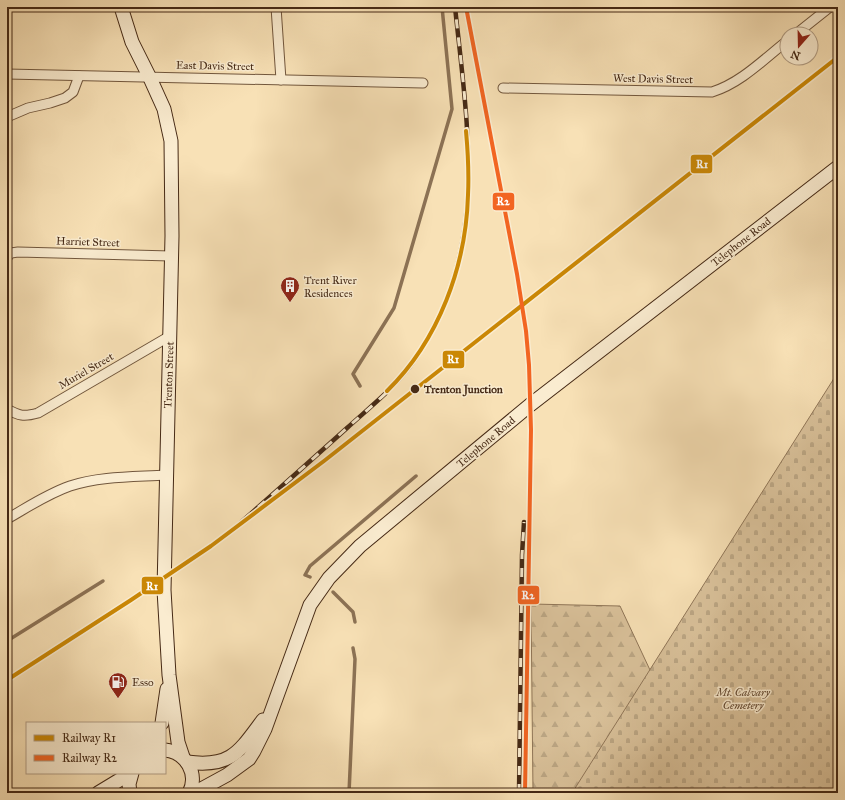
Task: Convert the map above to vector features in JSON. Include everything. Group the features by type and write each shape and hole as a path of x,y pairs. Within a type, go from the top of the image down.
{"street":[{"name":"Trenton Street","path":"121,7 132,42 164,109 171,141 172,213 164,590 169,675 178,742 193,777 189,793"},
{"path":"276,7 281,80"},
{"path":"806,26 830,7"},
{"name":"West Davis Street","path":"503,88 712,92 725,88 779,47"},
{"name":"East Davis Street","path":"7,74 423,83"},
{"path":"7,117 28,108 64,98 73,92 79,76"},
{"name":"Telephone Road","path":"194,793 227,775 249,759 259,741 310,605 329,578 360,546 530,406 838,167"},
{"name":"Harriet Street","path":"7,257 11,253 18,252 171,256"},
{"name":"Muriel Street","path":"10,410 26,416 38,413 170,336"},
{"path":"7,519 43,497 72,486 100,480 166,475"},
{"name":"Trenton Street","path":"162,722 169,675"},
{"name":"Telephone Road","path":"166,750 174,752 185,760 197,763 215,763 230,758 248,741 272,707"},
{"path":"98,793 129,774"},
{"path":"130,793 129,784 131,774"}],"green space":[{"name":"Mt. Calvary Cemetery","path":"838,372 838,793 572,793"},
{"path":"531,604 620,606 650,670 659,793 533,793"}],"waterway":[{"path":"360,386 353,374 394,308 452,109 442,7"},
{"path":"310,577 305,575 310,566 416,476"},
{"path":"7,641 103,581"},
{"path":"333,592 353,612 355,622"},
{"path":"349,793 355,659 353,648"}],"railway":[{"path":"231,531 391,388 414,361 438,319 454,277 464,233 468,189 468,144 465,99 455,7"},
{"path":"466,7 517,274 526,331 529,365 531,430 525,793"},
{"path":"519,793 522,555 524,522"}],"rail line":[{"name":"R2","path":"466,7 517,274 526,331 529,365 531,430 525,793"},
{"name":"R1","path":"7,680 131,600 211,546 324,461 838,57"},
{"name":"R1","path":"387,391 405,371 421,349 435,325 455,275 462,248 466,222 468,195 468,155 466,131"}],"place":[{"name":"Trent River Residences","path":"290,303"},
{"name":"Trenton Junction","path":"415,389"},
{"name":"Esso","path":"118,699"}]}
